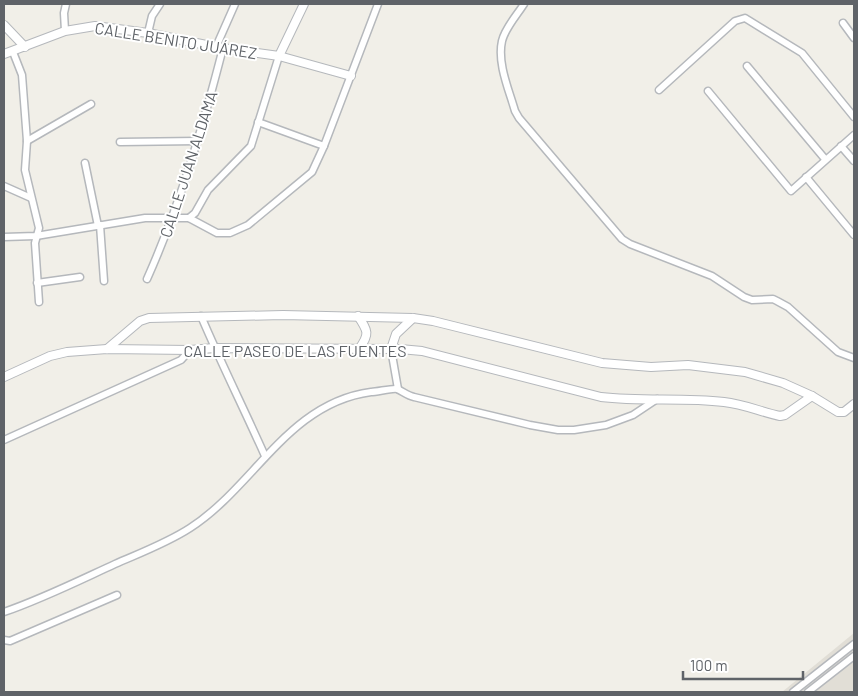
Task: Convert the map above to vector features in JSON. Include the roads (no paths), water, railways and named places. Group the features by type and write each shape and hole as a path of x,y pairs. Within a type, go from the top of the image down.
{"street":[{"path":"66,4 64,13 66,31"},
{"path":"148,33 152,16 160,4"},
{"name":"CALLE JUAN ALDAMA","path":"147,279 172,218 198,141 220,47 235,4"},
{"path":"189,218 195,213 208,190 251,146 279,56 304,4"},
{"path":"4,237 36,236 145,218 189,218 217,234 230,232 248,224 312,172 324,146 378,4"},
{"path":"524,4 504,36 502,46 502,63 515,111 622,239 630,244 712,276 735,292 752,300 773,299 778,301 788,307 838,352 854,358"},
{"path":"659,90 735,21 745,18 802,53 854,117"},
{"path":"843,23 854,38"},
{"path":"4,25 24,47"},
{"name":"CALLE BENITO JUÁREZ","path":"4,54 66,31 95,26 148,33 279,56 351,76"},
{"path":"13,52 22,75 27,141 25,170 39,228 35,243 39,302"},
{"path":"747,66 826,159"},
{"path":"708,91 790,191 854,135"},
{"path":"27,141 91,104"},
{"path":"258,122 324,146"},
{"path":"120,142 198,141"},
{"path":"841,146 854,161"},
{"path":"86,163 99,225 104,282"},
{"path":"806,177 854,235"},
{"path":"4,186 31,198"},
{"path":"37,283 80,277"},
{"path":"201,316 265,456"},
{"path":"107,349 140,321 150,318 201,316 412,318 450,325 559,354 608,364 651,367 688,365 745,372 783,383 812,396 838,412 844,412 854,404"},
{"path":"358,316 365,327 367,335 359,349"},
{"path":"398,389 390,349 396,334 412,318"},
{"name":"CALLE PASEO DE LAS FUENTES","path":"4,377 50,356 66,352 107,349 390,349 422,351 601,397 621,400 686,399 724,402 743,405 780,416 785,415 812,396"},
{"path":"4,440 181,360 190,350"},
{"path":"4,612 102,571 190,528 229,496 265,456 296,427 336,402 356,395 398,389 414,398 530,426 558,430 574,430 606,425 633,415 656,400"},
{"path":"4,640 10,641 116,595"},
{"path":"793,692 854,644"},
{"path":"808,692 854,656"}]}
